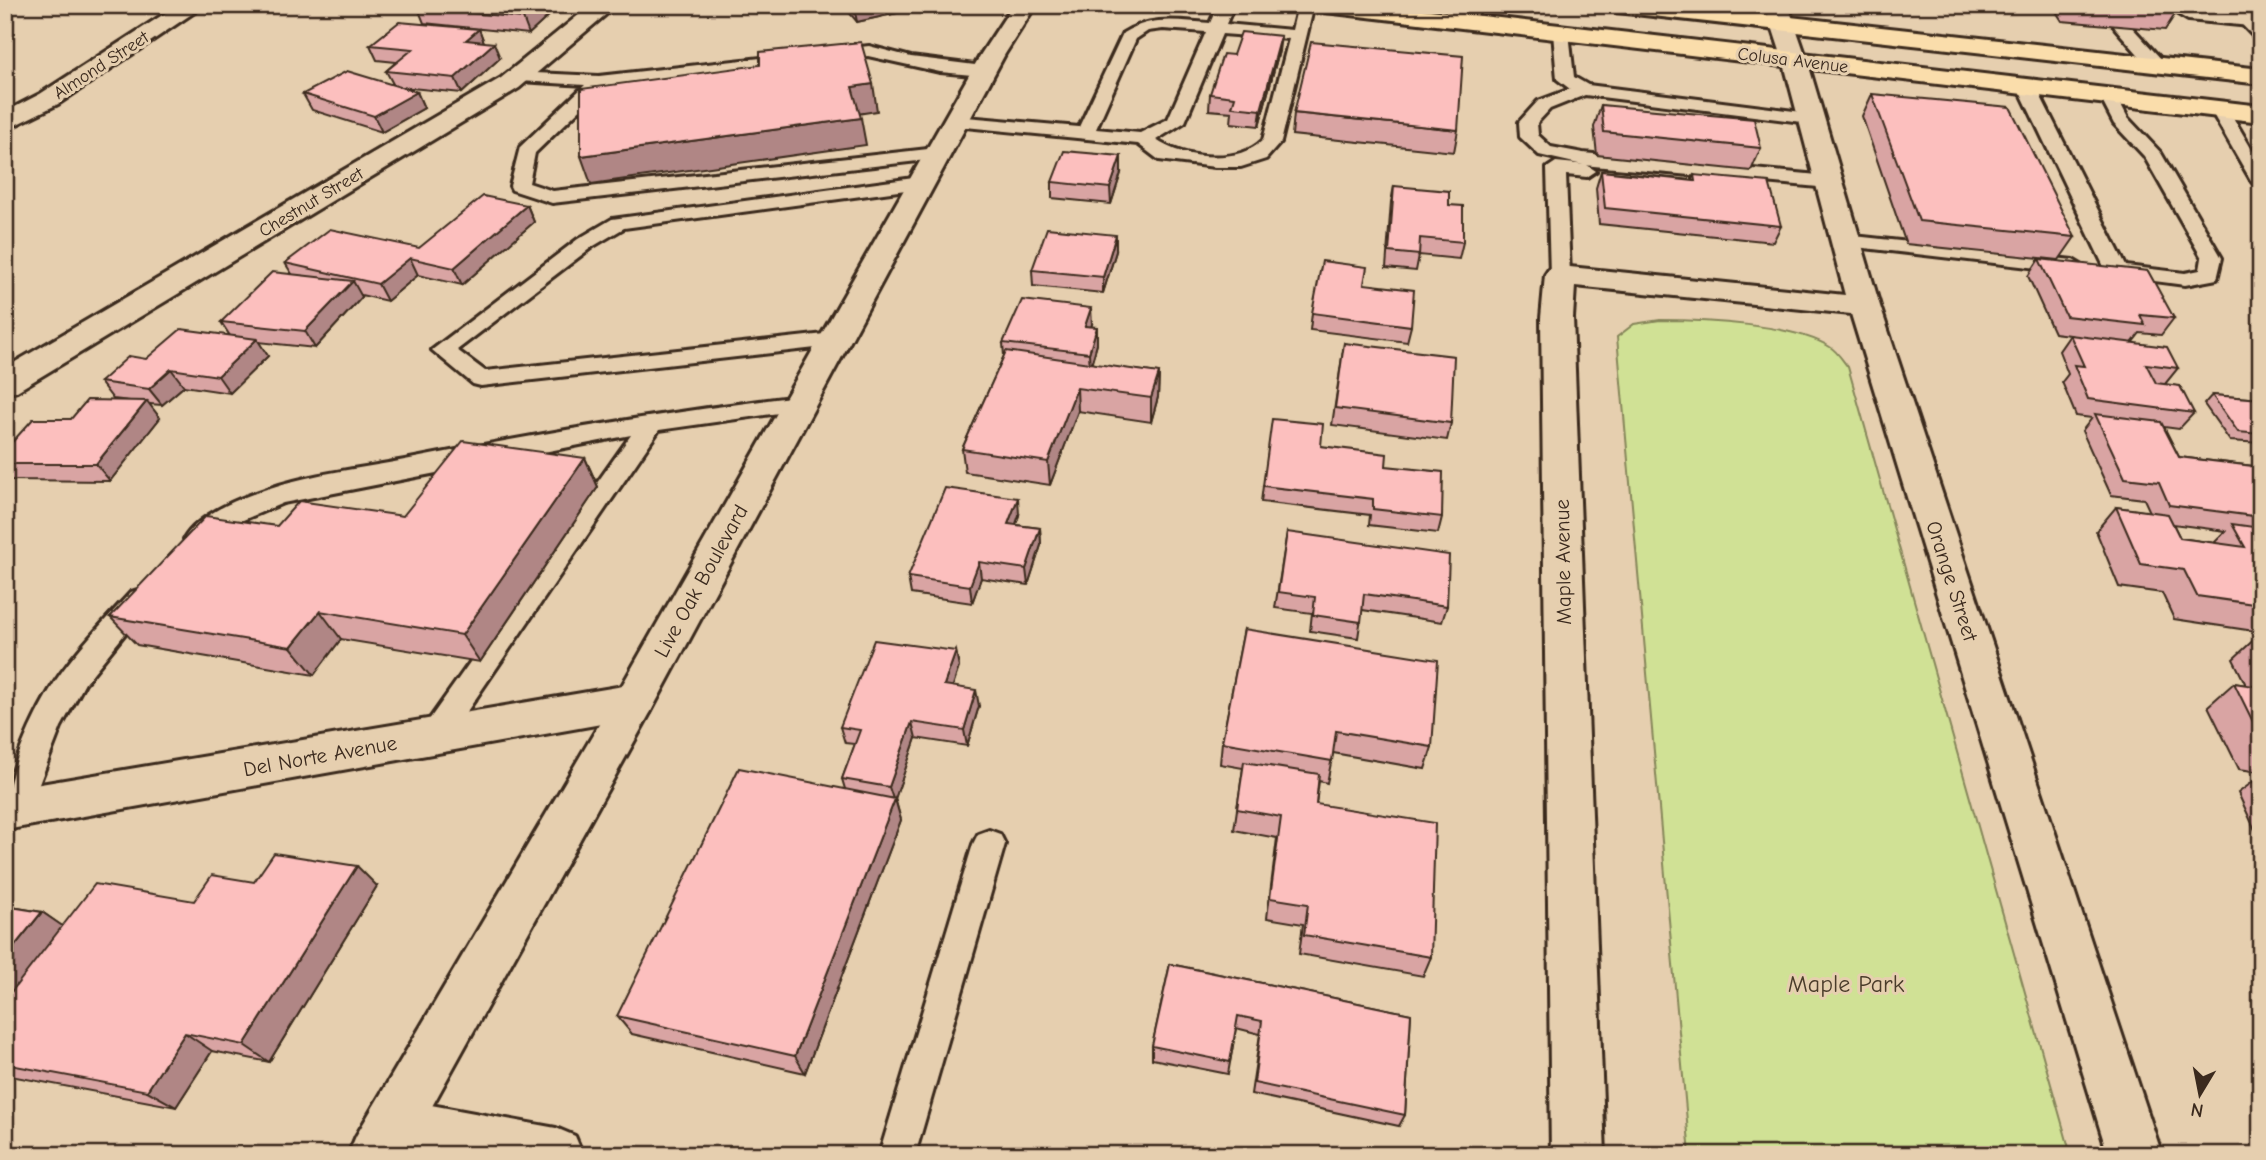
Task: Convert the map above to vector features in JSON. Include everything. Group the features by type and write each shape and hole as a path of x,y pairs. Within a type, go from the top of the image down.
{"highway":[{"name":"Colusa Avenue","path":"1325,5 2261,114"},
{"name":"Colusa Avenue","path":"1617,5 1780,15 2261,77"}],"street":[{"name":"Almond Street","path":"5,122 49,99 194,5"},
{"name":"Chestnut Street","path":"5,383 520,76 606,5"},
{"name":"Live Oak Boulevard","path":"384,1140 635,701 983,71 1024,5"},
{"name":"Orange Street","path":"1780,15 1864,306 2135,1155"},
{"path":"1560,275 1864,306"},
{"name":"Maple Avenue","path":"1560,275 1557,318 1578,1155"},
{"name":"Del Norte Avenue","path":"10,810 635,701"},
{"path":"384,1140 556,1155"}],"lane":[{"path":"1143,139 1176,122 1226,5"},
{"path":"955,121 1143,139 1166,156 1241,161 1259,155 1272,142 1306,5"},
{"path":"2170,5 2188,15 2252,22"},
{"path":"1085,133 1129,36 1143,27 1163,24 1297,35"},
{"path":"2122,26 2157,65"},
{"path":"1561,33 1566,79 1583,90 1810,118"},
{"path":"520,76 599,80 869,51 921,65 983,71"},
{"path":"599,80 526,151 519,186 552,197 929,169"},
{"path":"2027,87 2118,271"},
{"path":"1583,90 1544,105 1528,122 1529,137 1545,151 1583,159 1830,190"},
{"path":"1846,241 2185,279 2210,275 2212,258 2152,152 2120,120 2109,97"},
{"path":"2219,109 2236,143 2261,181"},
{"path":"2236,143 2261,145"},
{"path":"1560,275 1556,168 1830,190"},
{"path":"834,340 481,379 443,350 585,243 619,223 929,169"},
{"path":"173,561 182,550 227,517 277,495 437,462 651,424 799,404"},
{"path":"434,736 651,424"},
{"path":"10,810 47,725 75,675 155,581"},
{"path":"897,1155 989,844"}],"green space":[{"name":"Maple Park","path":"1660,320 1723,322 1794,333 1830,347 1848,367 2071,1155 1690,1155 1617,337 1634,324"}],"building":[{"path":"421,5 538,5 523,18 418,8"},
{"path":"2143,5 2177,5 2179,8"},
{"path":"399,22 479,29 466,40 494,43 455,78 386,71 413,49 370,45"},
{"path":"1241,32 1281,36 1261,110 1232,107 1235,97 1210,94 1223,54 1233,55"},
{"path":"861,42 873,84 852,87 861,118 581,156 581,89 760,65 760,52"},
{"path":"1311,42 1463,56 1458,130 1294,113"},
{"path":"347,71 417,92 374,116 303,94"},
{"path":"1872,94 2010,107 2075,237 1919,221"},
{"path":"1601,105 1754,119 1761,148 1604,132"},
{"path":"1064,151 1121,156 1110,188 1052,182"},
{"path":"1601,171 1695,181 1694,175 1769,182 1781,226 1605,208"},
{"path":"1394,186 1449,191 1449,205 1463,206 1463,242 1420,238 1419,255 1389,252"},
{"path":"483,196 527,205 454,268 410,258 378,284 285,263 330,229 419,248"},
{"path":"1047,228 1116,235 1103,277 1032,270"},
{"path":"2039,259 2148,271 2174,318 2140,315 2145,325 2066,316"},
{"path":"1322,261 1367,267 1364,284 1414,290 1411,326 1312,313"},
{"path":"272,272 353,281 305,331 221,322"},
{"path":"1022,300 1091,308 1085,326 1097,327 1089,353 1003,343"},
{"path":"181,329 257,339 218,376 171,369 149,389 100,382 129,356 146,359"},
{"path":"2070,335 2167,347 2178,368 2146,364 2156,383 2180,386 2194,413 2088,399 2074,365 2084,366"},
{"path":"1344,343 1454,356 1451,423 1335,408"},
{"path":"1006,351 1159,373 1151,398 1077,388 1048,462 962,449"},
{"path":"2212,395 2261,399 2261,434 2238,432"},
{"path":"87,400 147,401 96,464 5,464 5,450 33,419 71,419"},
{"path":"2095,414 2161,422 2179,457 2261,467 2261,517 2169,505 2159,482 2125,478"},
{"path":"1272,419 1323,424 1321,446 1387,454 1386,466 1443,472 1442,517 1373,509 1373,499 1263,486"},
{"path":"463,441 585,458 462,635 320,611 291,647 110,617 206,516 277,526 299,501 403,516"},
{"path":"945,488 1018,498 1008,524 1040,528 1026,569 979,562 970,586 908,577"},
{"path":"2116,507 2168,514 2180,538 2245,547 2232,524 2261,528 2261,605 2197,596 2184,570 2141,564"},
{"path":"1287,532 1449,555 1447,606 1364,594 1361,622 1313,615 1315,597 1278,592"},
{"path":"1244,629 1438,660 1432,747 1336,731 1332,761 1222,742"},
{"path":"874,640 956,651 944,685 976,690 964,730 912,722 889,787 842,779 860,730 840,727"},
{"path":"2234,683 2261,687 2261,738"},
{"path":"1244,762 1319,774 1316,804 1435,823 1431,957 1304,935 1308,904 1270,898 1281,817 1237,809"},
{"path":"739,768 895,799 795,1056 617,1016"},
{"path":"274,853 357,866 244,1045 185,1033 147,1091 5,1064 5,1000 95,884 194,901 212,875 254,882"},
{"path":"5,906 42,912 5,958"},
{"path":"1170,964 1411,1014 1405,1115 1254,1083 1262,1021 1238,1016 1230,1062 1152,1046"}]}
